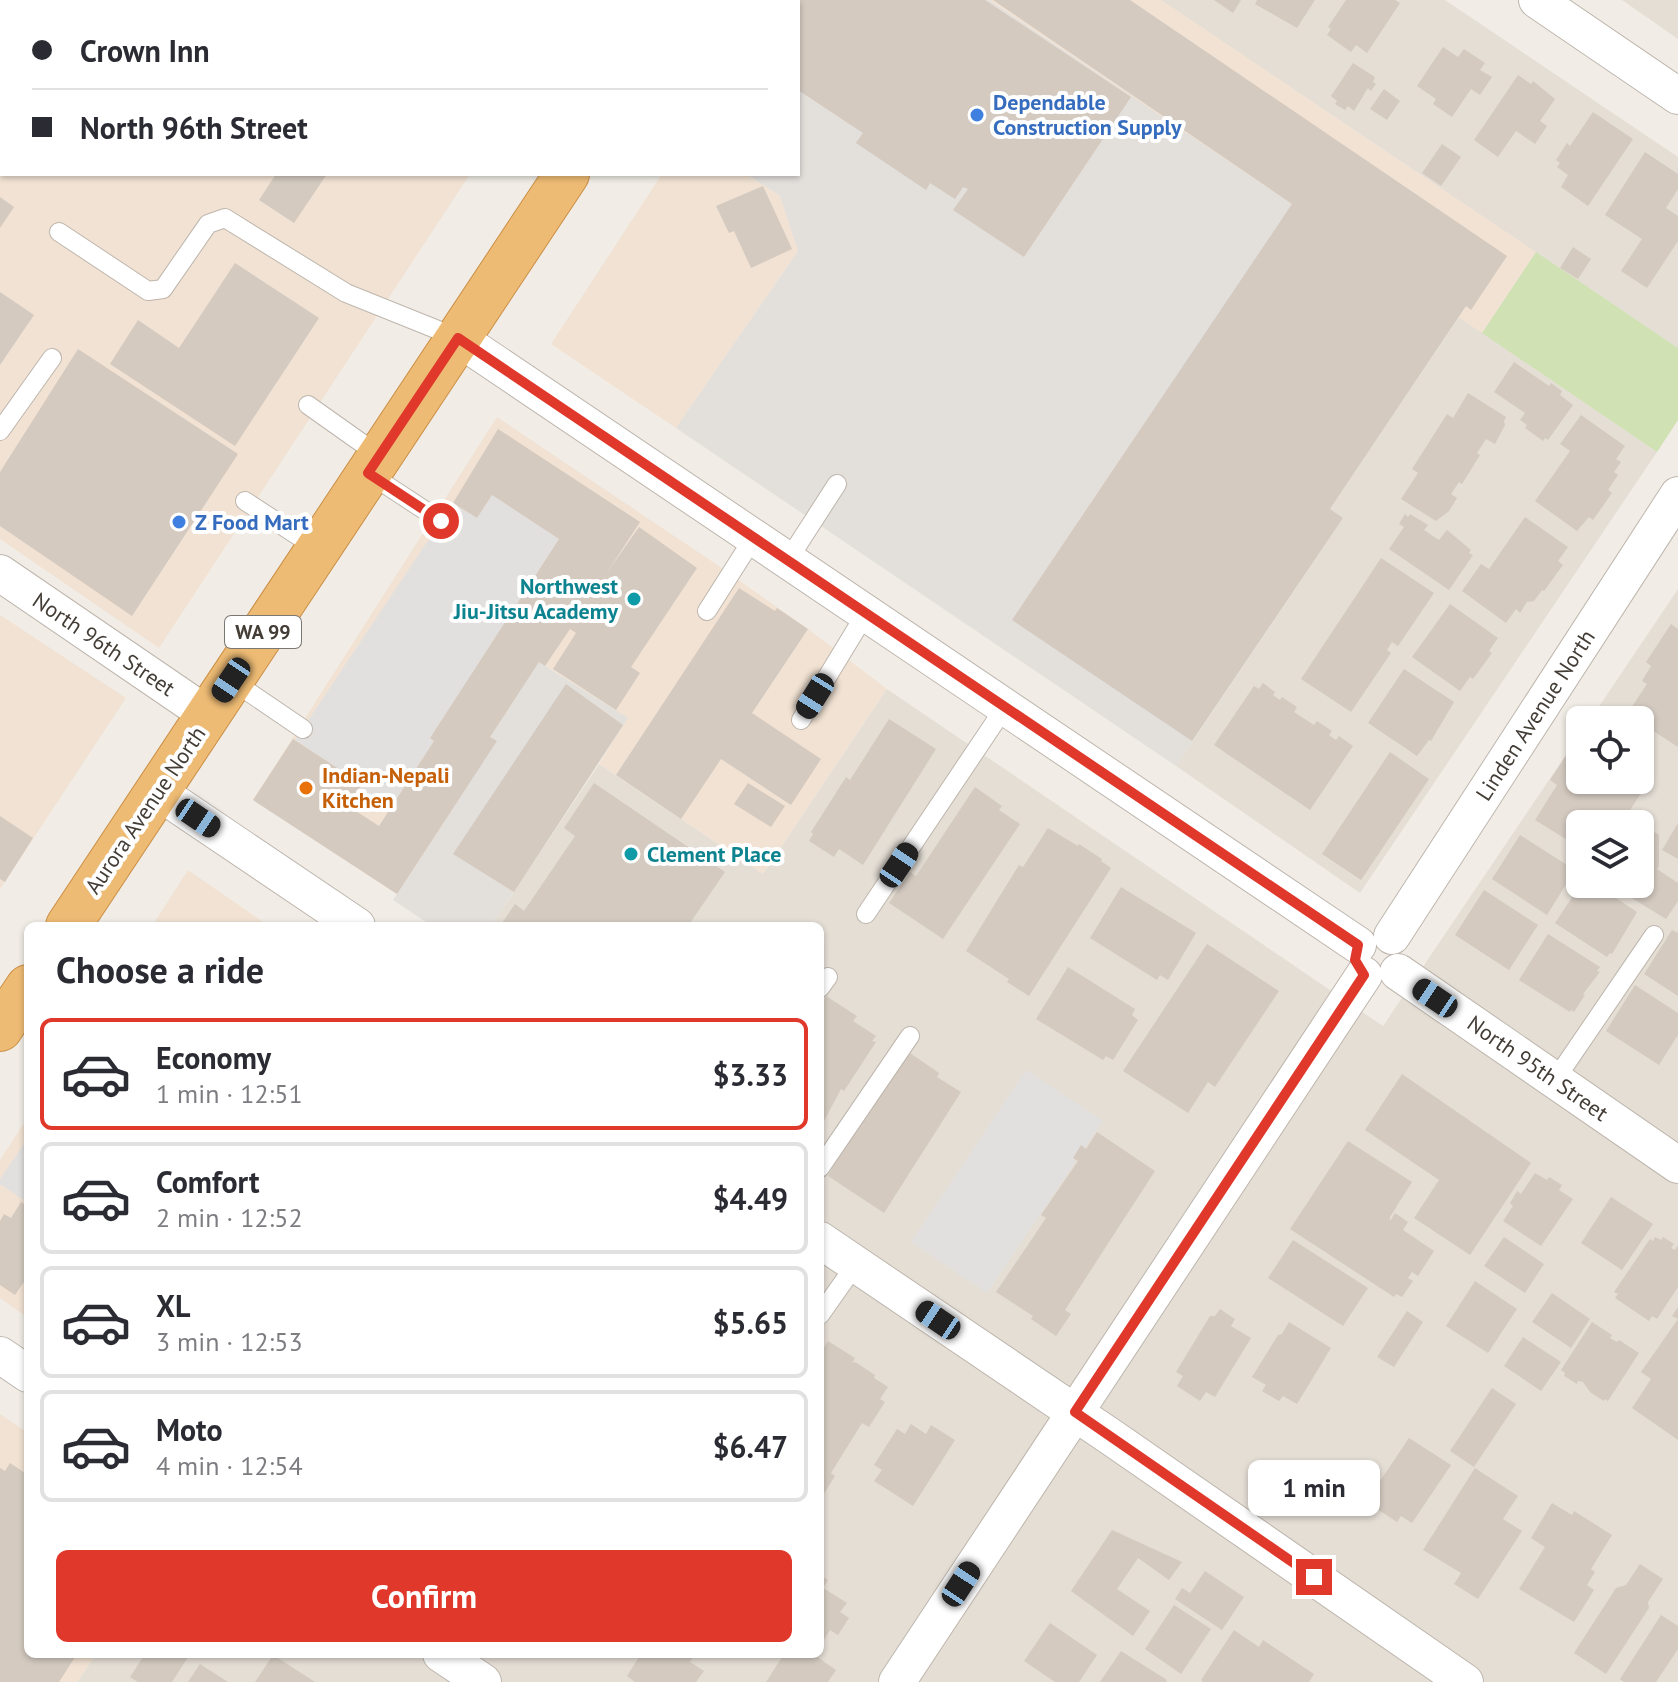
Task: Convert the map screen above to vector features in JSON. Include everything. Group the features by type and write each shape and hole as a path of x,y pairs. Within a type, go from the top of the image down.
{"highway":[{"name":"Aurora Avenue North","path":"71,922 566,176"},
{"path":"0,1029 24,993"}],"street":[{"path":"1537,0 1678,96"},
{"name":"North 95th Street","path":"458,338 1005,707 1373,964 1555,1080 1678,1165"},
{"name":"Linden Avenue North","path":"1373,964 1404,957 1403,949 1392,936 1678,495"},
{"name":"North 96th Street","path":"3,580 219,698"},
{"path":"157,791 351,922"},
{"path":"897,1682 1373,964"},
{"path":"824,1243 1465,1682"},
{"path":"0,1355 24,1371"},
{"path":"447,1658 483,1682"}],"lane":[{"path":"59,232 148,291 163,289 208,224 225,218 346,293 458,338"},
{"path":"0,431 52,358"},
{"path":"308,405 441,521"},
{"path":"788,560 837,484"},
{"path":"245,501 318,549"},
{"path":"707,611 754,537"},
{"path":"801,720 866,613"},
{"path":"219,698 303,729"},
{"path":"866,914 1005,707"},
{"path":"1555,1080 1654,935"},
{"path":"824,1162 910,1036"},
{"path":"824,1309 856,1264"}],"shaded area":[{"path":"800,0 989,0 1292,204 1330,509 1343,518 1176,766 676,428 798,251 780,196 749,176 800,176"},
{"path":"989,0 1161,0 1536,252 1482,333"},
{"path":"1161,0 1445,0 1678,157 1678,348"},
{"path":"1622,0 1678,0 1678,39"},
{"path":"0,176 469,176 159,648 0,539"},
{"path":"661,176 749,176 780,196 798,251 676,428 551,344"},
{"path":"1459,317 1657,452 1360,893 1176,766 1343,518 1330,509"},
{"path":"497,417 713,562 887,689 763,874 599,764 627,718 540,662 491,737 497,741 397,894 253,800"},
{"path":"492,495 559,539 430,738 434,741 389,810 358,790 362,784 295,740 453,503 477,518"},
{"path":"1678,589 1678,1682 77,1682 93,1658 824,1658 824,922 494,922 599,764 763,874 887,689 1383,1026 1566,755 1566,794 1654,794 1654,706 1599,706"},
{"path":"0,615 126,698 0,889"},
{"path":"539,662 628,718 494,922 426,922 393,900 497,741 490,737"},
{"path":"188,870 263,922 155,922"},
{"path":"1026,1070 1103,1121 987,1293 911,1242"},
{"path":"24,1123 24,1315 0,1298 0,1160"},
{"path":"24,1144 24,1200 0,1184 0,1179"},
{"path":"0,1414 24,1430 24,1658 93,1658 77,1682 0,1682"}],"green space":[{"path":"1536,252 1678,348 1678,420 1657,452 1482,333"}],"building":[{"name":"Dependable Construction Supply","path":"800,0 985,0 1131,97 1024,257 953,210 968,189 963,187 955,199 930,183 926,190 856,143 863,133 800,91"},
{"path":"993,0 1130,0 1507,256 1471,310 1466,306 1330,509 1343,518 1192,741 1012,620 1292,204"},
{"path":"1214,0 1241,0 1233,13"},
{"path":"1257,0 1315,0 1297,28 1255,4"},
{"path":"1346,0 1395,0 1400,3 1367,53 1356,45 1351,52 1327,35 1331,29 1328,27"},
{"path":"1443,47 1458,57 1464,49 1485,63 1480,70 1492,77 1480,95 1471,89 1452,117 1433,104 1436,99 1417,86"},
{"path":"1353,63 1375,77 1373,82 1376,84 1371,91 1368,88 1354,111 1348,106 1345,110 1335,104 1337,101 1331,96"},
{"path":"1518,75 1531,84 1533,81 1555,99 1540,121 1547,126 1535,144 1516,131 1498,157 1474,140"},
{"path":"1384,89 1400,101 1387,120 1370,109"},
{"path":"1593,112 1633,139 1588,206 1561,187 1568,175 1557,167 1560,163 1556,160 1567,143 1570,146"},
{"path":"1442,144 1461,157 1441,186 1422,173"},
{"path":"1645,152 1678,174 1678,189 1666,208 1678,216 1678,241 1647,288 1621,271 1642,239 1605,215"},
{"path":"275,176 326,176 294,223 259,200"},
{"path":"763,186 792,249 751,268 734,231 729,233 716,206"},
{"path":"0,197 14,207 0,228"},
{"path":"1573,247 1591,259 1578,279 1560,268"},
{"path":"235,263 319,318 235,446 110,364 138,320 179,348"},
{"path":"0,292 34,315 0,365"},
{"path":"78,349 238,454 132,616 0,526 0,472"},
{"path":"1514,362 1549,386 1551,383 1562,391 1560,395 1573,405 1548,440 1545,438 1543,441 1525,428 1527,425 1520,420 1525,413 1494,392"},
{"path":"1468,393 1506,417 1505,425 1495,444 1486,439 1462,484 1459,482 1451,494 1457,498 1449,511 1436,521 1401,499 1418,473 1412,469 1447,414 1453,418"},
{"path":"1581,415 1625,446 1616,459 1621,462 1614,472 1618,475 1608,490 1612,493 1593,520 1589,517 1577,531 1535,501 1570,451 1560,444"},
{"path":"498,429 640,522 606,574 639,527 697,568 631,667 640,673 616,710 553,669 576,633 570,629 545,666 539,662 490,737 497,741 397,894 253,800 293,739 362,784 348,806 379,826 434,741 430,738 559,539 492,495 477,518 453,503"},
{"path":"1405,514 1428,525 1424,530 1439,540 1447,530 1471,550 1469,553 1473,555 1449,590 1389,549 1404,527 1399,524"},
{"path":"1525,517 1568,547 1558,561 1563,565 1544,591 1534,601 1527,602 1520,613 1516,609 1506,623 1462,591 1481,564 1489,569"},
{"path":"1381,558 1434,593 1398,646 1392,642 1387,650 1391,653 1351,712 1301,679"},
{"path":"739,588 808,629 752,713 821,759 791,805 721,759 681,819 616,775"},
{"path":"1450,604 1498,638 1489,651 1492,653 1460,691 1412,657"},
{"path":"1671,624 1678,629 1678,747 1654,731 1654,706 1632,706 1647,684 1642,681 1651,666 1646,662"},
{"path":"1404,669 1454,702 1431,741 1417,756 1368,723"},
{"path":"1263,683 1280,700 1282,697 1297,707 1294,712 1314,725 1317,721 1332,731 1329,735 1336,740 1339,736 1353,746 1310,810 1214,745 1254,686 1259,689"},
{"path":"566,684 623,725 514,892 453,854"},
{"path":"889,719 936,749 863,865 839,849 834,857 809,841 811,832 846,777 850,780"},
{"path":"1390,752 1429,779 1361,880 1322,854"},
{"path":"1565,757 1566,794 1640,794 1630,810 1566,810 1566,839 1535,820 1557,785 1550,780"},
{"name":"Clement Place","path":"594,783 725,872 691,922 503,922 515,904 524,911 575,836 564,828"},
{"path":"748,783 785,806 771,827 734,804"},
{"path":"975,787 1002,806 999,810 1020,824 943,939 889,903 910,872 916,876"},
{"path":"0,816 33,838 5,882 0,879"},
{"path":"1678,823 1678,859 1662,850"},
{"path":"1048,828 1079,844 1111,868 1029,996 966,951 1019,865 1023,867"},
{"path":"1654,832 1659,835 1657,869 1678,883 1678,901 1666,919 1632,898 1654,898"},
{"path":"1520,835 1566,864 1566,884 1547,915 1492,879"},
{"path":"1121,887 1196,933 1168,980 1160,975 1157,980 1090,938"},
{"path":"1484,890 1538,925 1509,970 1455,935"},
{"path":"1572,898 1616,898 1637,912 1612,954 1607,957 1555,923"},
{"path":"1672,930 1678,933 1678,996 1644,974"},
{"path":"1548,934 1600,967 1597,971 1600,972 1574,1012 1519,980"},
{"path":"1207,944 1279,991 1215,1087 1208,1082 1188,1113 1123,1071"},
{"path":"1068,967 1135,1009 1132,1015 1138,1020 1113,1060 1106,1056 1103,1060 1036,1019"},
{"path":"1635,985 1678,1013 1678,1035 1659,1065 1606,1031"},
{"path":"826,996 857,1016 853,1021 876,1036 872,1041 876,1042 844,1091 841,1089 824,1121"},
{"path":"910,1053 939,1073 937,1077 961,1092 884,1213 828,1176 832,1169 828,1167"},
{"path":"1402,1074 1531,1163 1470,1255 1414,1218 1439,1180 1365,1130"},
{"path":"1097,1132 1155,1171 1065,1310 1071,1314 1056,1336 1031,1319 1033,1316 996,1292 1046,1218 1041,1215 1078,1161 1073,1158 1081,1145 1086,1149"},
{"path":"1348,1141 1412,1182 1390,1221 1395,1213 1408,1222 1403,1230 1434,1251 1418,1276 1412,1272 1408,1278 1413,1281 1402,1297 1396,1294 1394,1297 1290,1229"},
{"path":"1535,1173 1562,1185 1559,1190 1573,1199 1541,1246 1503,1221 1513,1206 1510,1203 1517,1191 1521,1194"},
{"path":"1611,1197 1653,1224 1622,1270 1581,1243"},
{"path":"21,1202 24,1204 24,1282 15,1295 0,1285 0,1221 4,1214 11,1218"},
{"path":"1504,1237 1544,1264 1525,1293 1484,1266"},
{"path":"1655,1237 1661,1240 1663,1237 1674,1244 1671,1248 1675,1250 1678,1245 1678,1287 1657,1319 1652,1316 1649,1321 1615,1298 1618,1294 1614,1292 1650,1239 1653,1241"},
{"path":"1293,1240 1368,1288 1343,1326 1268,1278"},
{"path":"1475,1281 1517,1309 1488,1353 1446,1326"},
{"path":"1552,1293 1590,1319 1571,1348 1532,1322"},
{"path":"1220,1309 1235,1319 1231,1326 1251,1338 1215,1397 1206,1392 1200,1401 1177,1386 1183,1376 1176,1372 1210,1316 1215,1316"},
{"path":"1407,1311 1423,1322 1394,1367 1377,1357"},
{"path":"1678,1319 1678,1440 1632,1408 1651,1379 1641,1372"},
{"path":"1289,1322 1331,1348 1297,1404 1283,1396 1279,1401 1262,1391 1266,1385 1252,1377"},
{"path":"1592,1322 1612,1335 1610,1338 1639,1353 1608,1401 1590,1392 1583,1382 1578,1381 1577,1384 1564,1376 1561,1370"},
{"path":"1523,1337 1561,1362 1541,1391 1504,1366"},
{"path":"828,1341 855,1358 852,1363 875,1375 874,1378 888,1387 880,1399 885,1402 869,1427 862,1423 831,1473 835,1476 824,1494 824,1348"},
{"path":"1492,1388 1516,1404 1474,1467 1450,1451"},
{"path":"911,1424 926,1434 931,1425 955,1440 913,1506 874,1481 882,1470 874,1465 897,1429 905,1434"},
{"path":"1409,1438 1451,1465 1412,1523 1401,1516 1397,1522 1366,1502"},
{"path":"10,1463 24,1472 24,1658 74,1658 59,1682 0,1682 0,1468 5,1471"},
{"path":"1475,1468 1518,1496 1503,1519 1522,1531 1478,1599 1454,1584 1461,1573 1423,1550"},
{"path":"1552,1503 1572,1515 1574,1511 1612,1535 1591,1569 1595,1572 1587,1585 1594,1590 1574,1622 1519,1589 1545,1547 1531,1538"},
{"path":"1112,1530 1182,1562 1169,1580 1138,1558 1117,1589 1150,1611 1133,1636 1071,1591"},
{"path":"1640,1564 1663,1579 1648,1602 1649,1608 1606,1674 1574,1653 1616,1588 1626,1585"},
{"path":"1205,1571 1244,1597 1222,1630 1175,1599 1182,1588 1190,1593"},
{"path":"824,1589 847,1603 840,1612 849,1618 838,1635 830,1630 824,1640"},
{"path":"1174,1605 1211,1629 1181,1674 1145,1649"},
{"path":"1661,1615 1678,1626 1678,1649 1656,1682 1624,1682 1620,1679"},
{"path":"1050,1623 1097,1655 1079,1682 1055,1682 1024,1661"},
{"path":"1234,1630 1259,1647 1263,1640 1314,1674 1309,1682 1203,1682 1201,1680"},
{"path":"1121,1651 1167,1680 1166,1682 1100,1682"},
{"path":"142,1658 187,1658 172,1682 138,1682 130,1677"},
{"path":"271,1658 278,1658 315,1682 255,1682"},
{"path":"638,1658 692,1658 690,1662 704,1671 696,1682 635,1682 627,1676"},
{"path":"781,1658 819,1658 836,1670 828,1682 766,1682"},
{"path":"200,1664 228,1682 188,1682"}],"place":[{"name":"Dependable Construction Supply","path":"977,115"},
{"name":"Z Food Mart","path":"179,522"},
{"name":"Northwest Jiu-Jitsu Academy","path":"634,599"},
{"name":"Indian-Nepali Kitchen","path":"306,788"},
{"name":"Clement Place","path":"631,854"}],"route":[{"path":"441,521 368,473 458,338 1358,945 1355,960 1364,975 1075,1412 1314,1577"}]}
